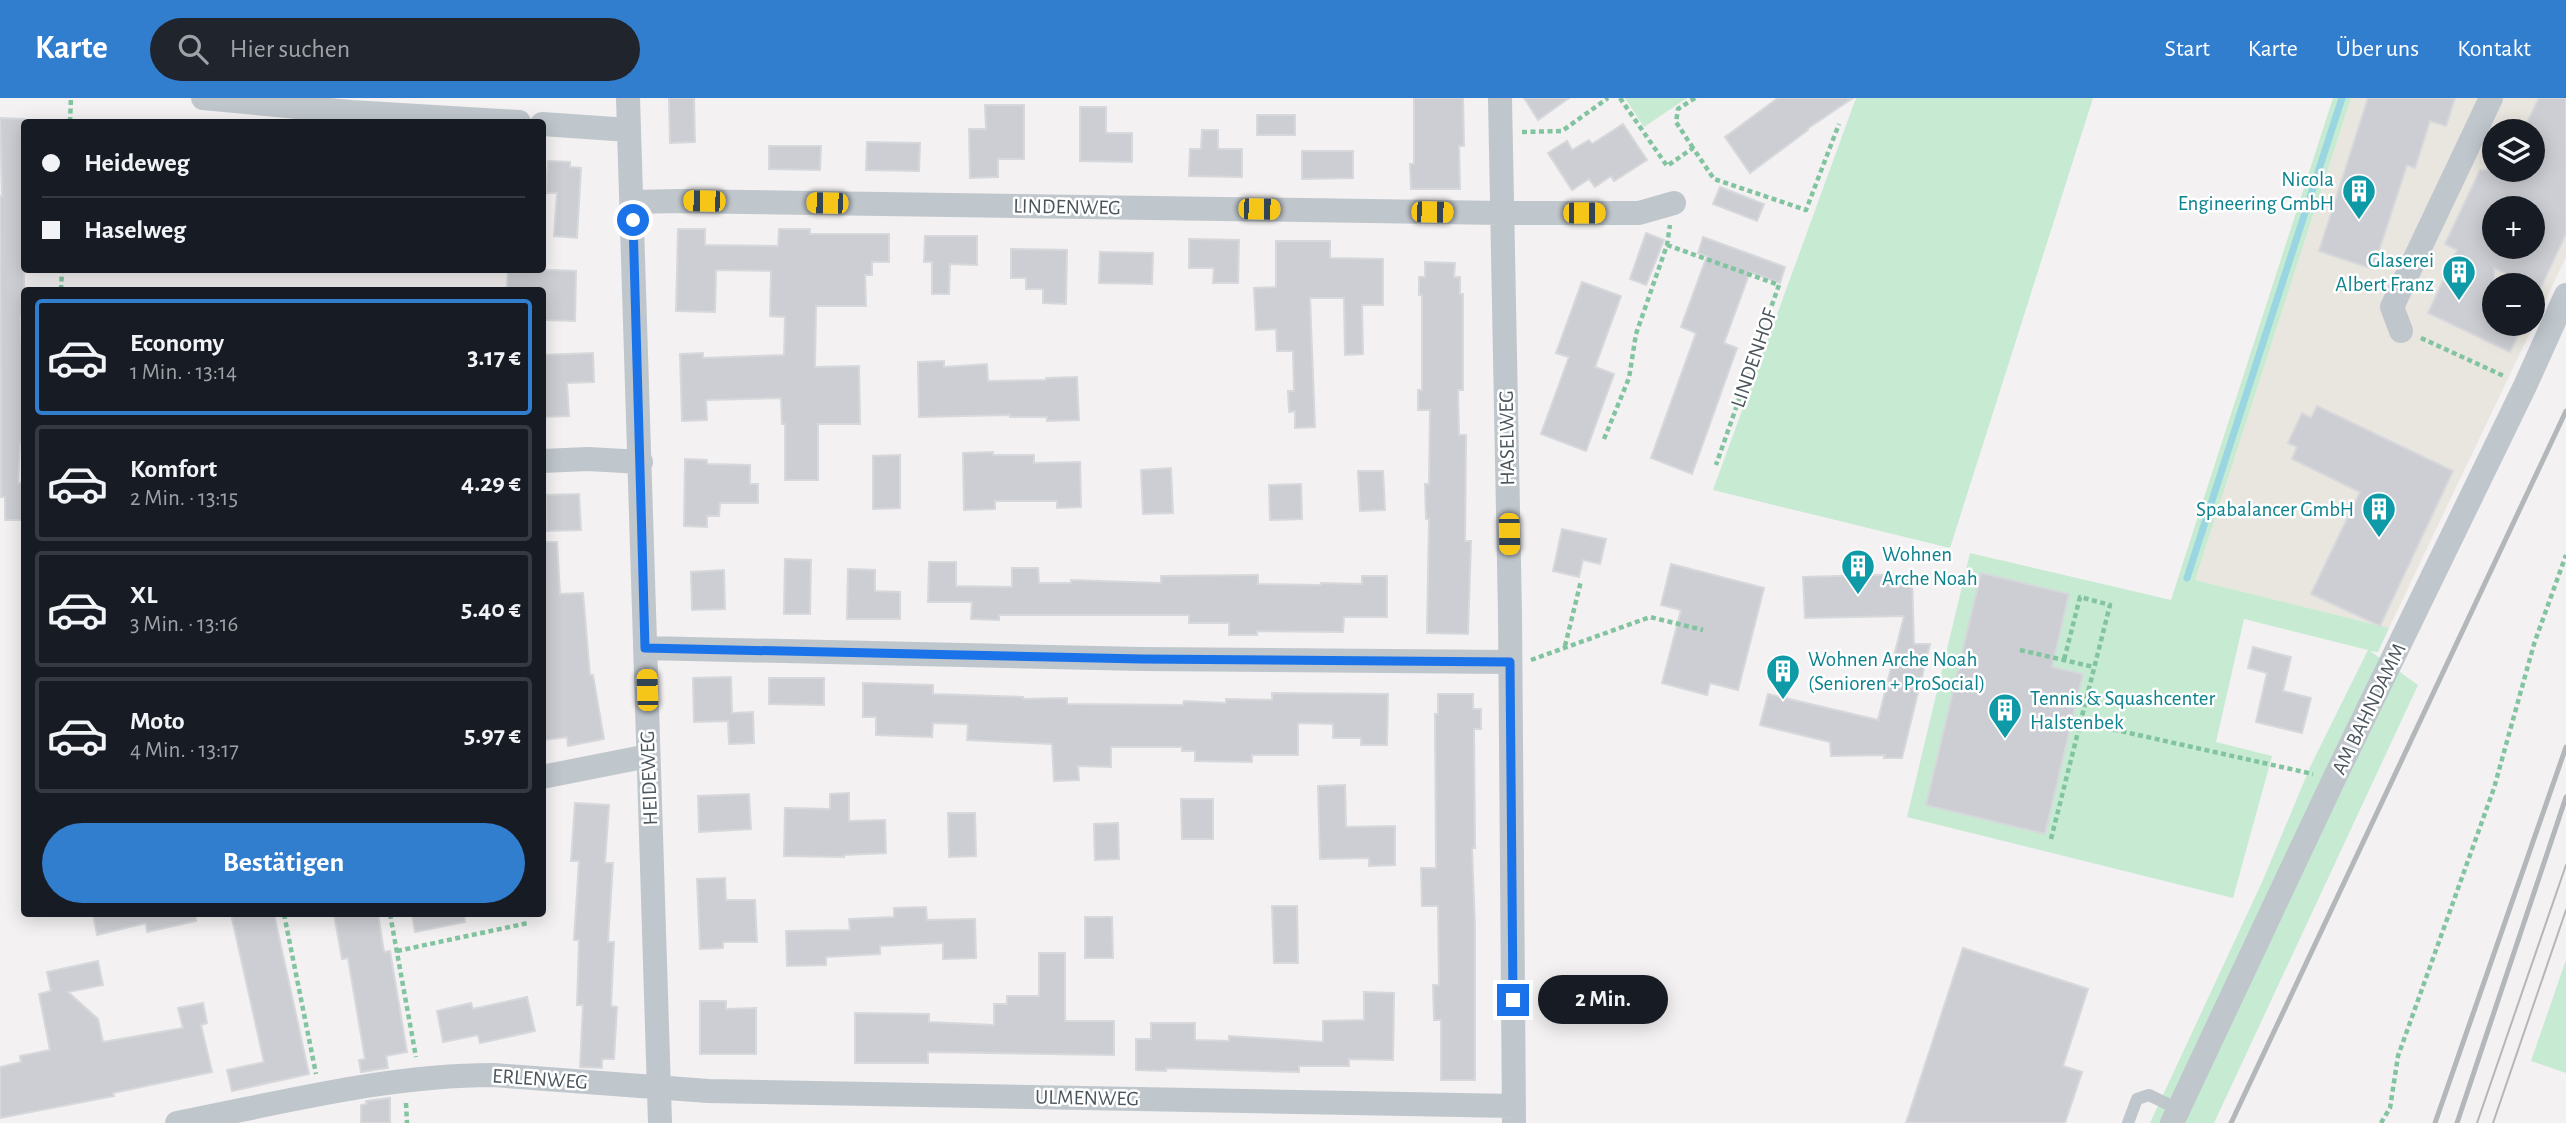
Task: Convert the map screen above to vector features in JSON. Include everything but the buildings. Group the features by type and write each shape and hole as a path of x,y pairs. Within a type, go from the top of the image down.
{"street":[{"path":"213,98 351,112 469,119"},
{"name":"HEIDEWEG","path":"628,98 660,1123"},
{"name":"HASELWEG","path":"1500,98 1510,662 1514,1114"},
{"path":"2400,331 2392,307 2491,98"},
{"path":"546,124 629,130"},
{"name":"LINDENWEG","path":"632,202 1502,213"},
{"path":"1502,213 1639,213 1674,203"},
{"name":"AM BAHNDAMM","path":"2175,1116 2334,779 2525,386 2566,295"},
{"path":"546,461 587,459 641,462"},
{"path":"645,648 1142,659 1510,662"},
{"path":"546,776 648,756"},
{"name":"ERLENWEG","path":"177,1123 420,1078 493,1075 660,1089"},
{"name":"ULMENWEG","path":"660,1089 1514,1114"}],"lane":[{"path":"2128,1123 2137,1099 2149,1095 2175,1116"}],"path":[{"path":"70,119 72,98"},
{"path":"1500,132 1562,131 1608,98"},
{"path":"1620,98 1667,166 1693,148"},
{"path":"1695,98 1678,108 1675,122 1714,179 1806,210 1839,124"},
{"path":"1604,439 1629,378 1636,334 1667,245 1674,203"},
{"name":"LINDENHOF","path":"1667,245 1779,285 1716,465"},
{"path":"2400,331 2428,341 2525,386"},
{"path":"2381,1123 2390,1108 2398,1056 2494,788 2534,644 2566,555"},
{"path":"1564,647 1581,581"},
{"path":"2051,839 2110,605 2080,597 2064,660"},
{"path":"1510,662 1525,663 1650,617 1703,630"},
{"path":"2020,650 2094,667"},
{"path":"2080,722 2334,779"},
{"path":"285,917 320,1095"},
{"path":"391,917 420,1078"},
{"path":"397,951 528,923"}],"shaded area":[{"path":"2351,98 2566,98 2566,257 2545,301 2545,273 2482,273 2482,336 2528,336 2389,628 2195,580"}],"green space":[{"path":"1625,98 1687,98 1644,127"},
{"path":"1856,98 2093,98 1950,548 1713,490"},
{"path":"2333,98 2351,98 2195,580 2389,628 2378,652 2370,651 2418,685 2214,1123 2150,1123 2263,880 2311,765 2368,650 2244,619 2216,742 2272,756 2233,898 1907,817 1970,553 2171,600"},
{"path":"2566,960 2566,1073 2531,1061"}],"waterway":[{"path":"2187,578 2342,98"}],"tram line":[{"path":"2477,1123 2566,865"},
{"path":"2493,1123 2566,910"}],"railway":[{"path":"2231,1123 2566,411"},
{"path":"2435,1123 2566,747"},
{"path":"2457,1123 2566,797"}],"place":[{"name":"Nicola Engineering GmbH","path":"2359,221"},
{"name":"Glaserei Albert Franz","path":"2459,302"},
{"name":"Spabalancer GmbH","path":"2379,539"},
{"name":"Wohnen Arche Noah","path":"1858,596"},
{"name":"Wohnen Arche Noah (Senioren + ProSocial)","path":"1783,701"},
{"name":"Tennis & Squashcenter Halstenbek","path":"2005,740"}],"route":[{"path":"633,220 645,648 1142,659 1510,662 1513,1000"}]}
